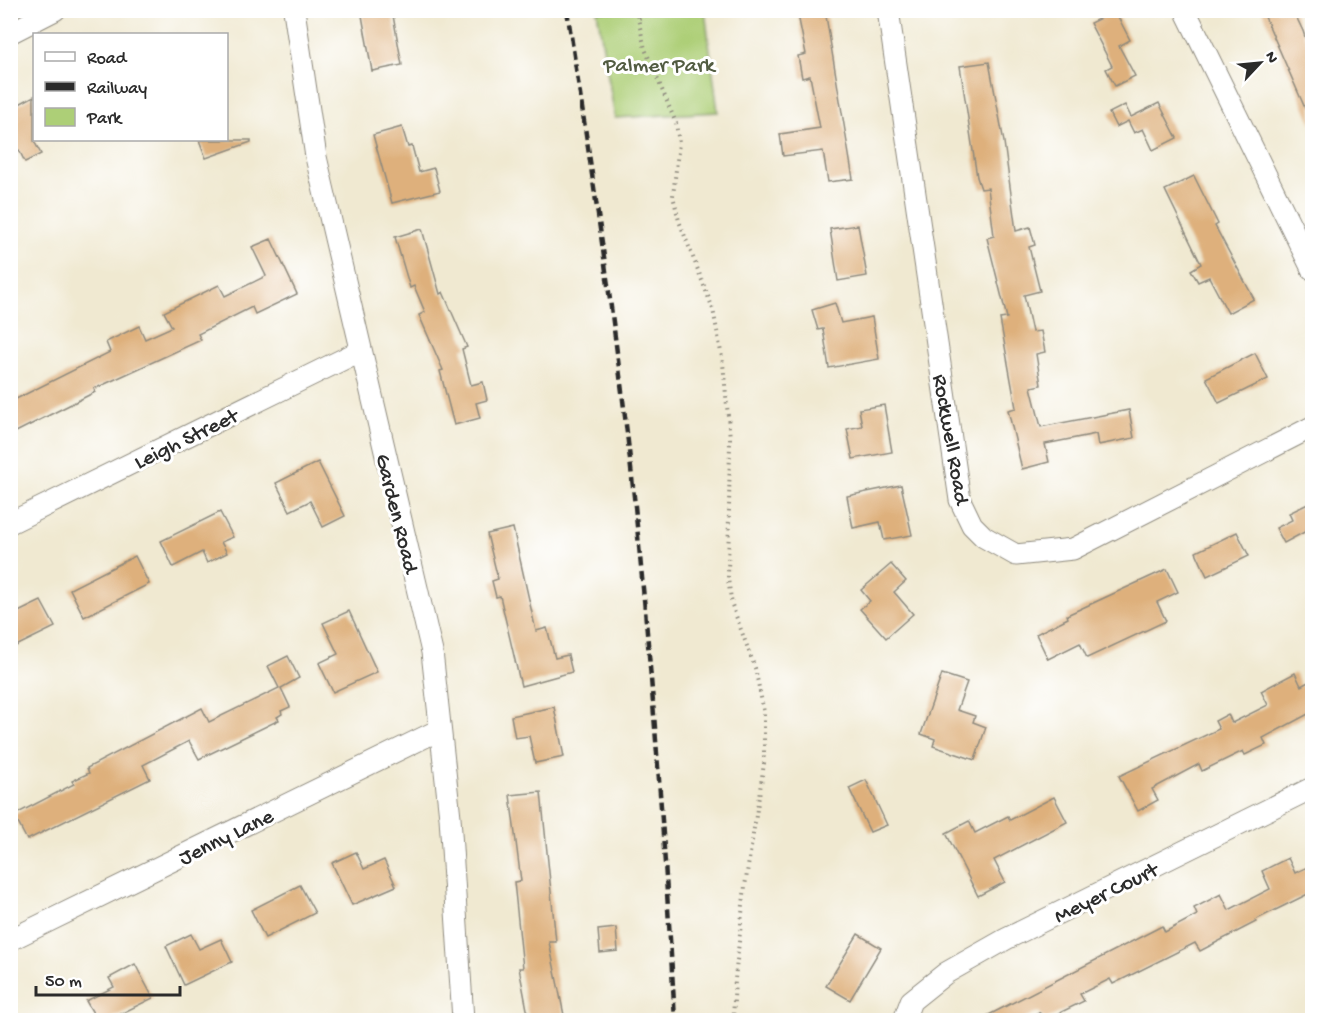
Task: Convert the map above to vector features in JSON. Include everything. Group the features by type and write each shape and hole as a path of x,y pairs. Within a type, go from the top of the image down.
{"street":[{"path":"10,33 55,10"},
{"name":"Garden Road","path":"294,10 316,157 432,652 450,817 463,1020"},
{"name":"Rockwell Road","path":"888,10 960,500 972,525 984,537 1016,555 1073,549 1312,427"},
{"path":"1185,10 1312,269"},
{"name":"Leigh Street","path":"10,523 360,351"},
{"name":"Jenny Lane","path":"10,940 439,730"},
{"name":"Meyer Court","path":"905,1014 911,1001 946,973 1006,939 1312,789"}],"path":[{"path":"636,10 645,50 676,123 679,143 673,196 679,221 713,309 723,363 730,438 728,579 732,605 755,668 764,712 764,764 745,886 733,1020"},
{"path":"639,18 656,10"}],"green space":[{"name":"Palmer Park","path":"597,11 705,11 718,112 615,118"}],"building":[{"path":"361,10 392,10 402,65 372,71"},
{"path":"797,10 825,10 853,179 828,182 823,151 783,156 780,134 820,128 810,76 802,78 798,56 806,54"},
{"path":"1262,10 1293,10 1303,31 1312,58 1312,124"},
{"path":"1115,11 1130,40 1119,46 1135,76 1115,86 1106,69 1112,66 1090,23"},
{"path":"989,62 1004,142 1016,231 1030,227 1035,245 1029,247 1040,291 1024,295 1032,332 1041,331 1045,352 1036,354 1041,385 1031,387 1041,427 1129,410 1134,438 1098,445 1096,434 1045,444 1049,462 1022,469 1008,410 1016,408 1000,319 1007,318 987,238 994,236 988,188 981,189 977,177 960,66"},
{"path":"33,97 33,141 41,154 25,162 19,150 10,155 10,109"},
{"path":"1159,103 1177,138 1153,150 1143,129 1134,133 1128,121 1116,127 1109,113 1125,105 1131,117"},
{"path":"402,127 408,147 412,146 419,172 434,168 440,191 392,203 373,135"},
{"path":"251,140 251,142 206,158 199,141"},
{"path":"1194,176 1218,224 1215,226 1254,299 1228,313 1209,277 1198,282 1191,270 1201,264 1165,190"},
{"path":"858,225 867,276 838,281 830,229"},
{"path":"422,229 440,294 443,292 467,347 462,349 471,385 483,382 487,400 476,403 480,418 454,425 440,371 443,370 419,315 425,312 414,286 410,288 395,237"},
{"path":"271,239 297,294 255,314 252,307 198,334 201,340 94,389 95,392 10,435 10,402 110,352 106,342 139,326 145,339 172,327 164,312 219,285 225,296 266,276 252,247"},
{"path":"835,303 841,323 872,317 879,359 829,368 823,329 818,330 812,310"},
{"path":"1255,353 1268,379 1219,403 1206,378"},
{"path":"884,405 892,452 853,459 847,429 862,426 859,409"},
{"path":"318,462 345,516 323,527 310,501 290,511 276,483"},
{"path":"901,485 912,535 884,540 880,522 853,528 847,496"},
{"path":"1312,502 1312,528 1284,543 1276,528 1292,520 1289,513"},
{"path":"220,512 233,537 221,542 227,553 207,563 202,552 173,567 161,541"},
{"path":"513,528 536,631 547,628 555,658 568,655 572,672 521,686 500,596 496,597 492,581 498,579 487,534"},
{"path":"1237,532 1249,556 1207,576 1196,552"},
{"path":"135,556 149,584 84,617 70,589"},
{"path":"891,564 906,581 894,592 913,614 886,638 860,609 870,601 861,590"},
{"path":"1167,569 1178,592 1157,602 1166,621 1087,658 1080,643 1048,659 1036,634 1068,618 1067,615"},
{"path":"41,601 55,627 10,649 10,616"},
{"path":"349,611 377,672 333,692 319,663 338,654 323,623"},
{"path":"288,656 299,678 281,688 290,707 281,711 282,714 277,717 279,720 199,759 189,741 143,765 150,779 27,840 14,815 74,784 72,781 89,773 87,768 202,708 209,722 279,688 268,666"},
{"path":"1295,673 1301,686 1312,680 1312,712 1263,738 1266,745 1245,755 1243,751 1202,771 1199,764 1152,789 1158,800 1138,811 1119,776 1219,729 1215,721 1228,714 1232,723 1268,705 1261,691"},
{"path":"942,674 967,682 957,710 975,716 973,722 986,727 975,760 933,746 935,739 921,734"},
{"path":"554,707 564,757 535,763 529,736 515,738 511,716"},
{"path":"866,780 887,825 870,832 849,788"},
{"path":"541,792 556,942 549,942 565,1020 529,1020 519,968 523,968 514,882 521,881 510,795"},
{"path":"1054,797 1067,822 994,860 1005,882 978,896 946,833 969,821 975,833 1008,816 1010,820"},
{"path":"356,852 364,869 384,860 396,886 352,905 332,863"},
{"path":"1288,858 1295,873 1312,865 1312,892 1255,920 1256,922 1200,951 1195,943 1113,984 1110,979 1080,994 1084,1001 1045,1020 1039,1012 1023,1020 979,1020 1162,926 1165,932 1197,915 1194,908 1221,894 1229,910 1270,889 1262,871"},
{"path":"300,885 315,913 265,938 251,910"},
{"path":"616,928 618,951 600,953 598,930"},
{"path":"191,934 199,949 221,939 232,962 184,985 166,946"},
{"path":"858,934 881,948 850,1000 826,986"},
{"path":"135,964 153,998 108,1020 97,1020 86,1001 114,987 109,978"}],"railway":[{"path":"567,10 614,326 636,516 658,768 675,1020"}]}
